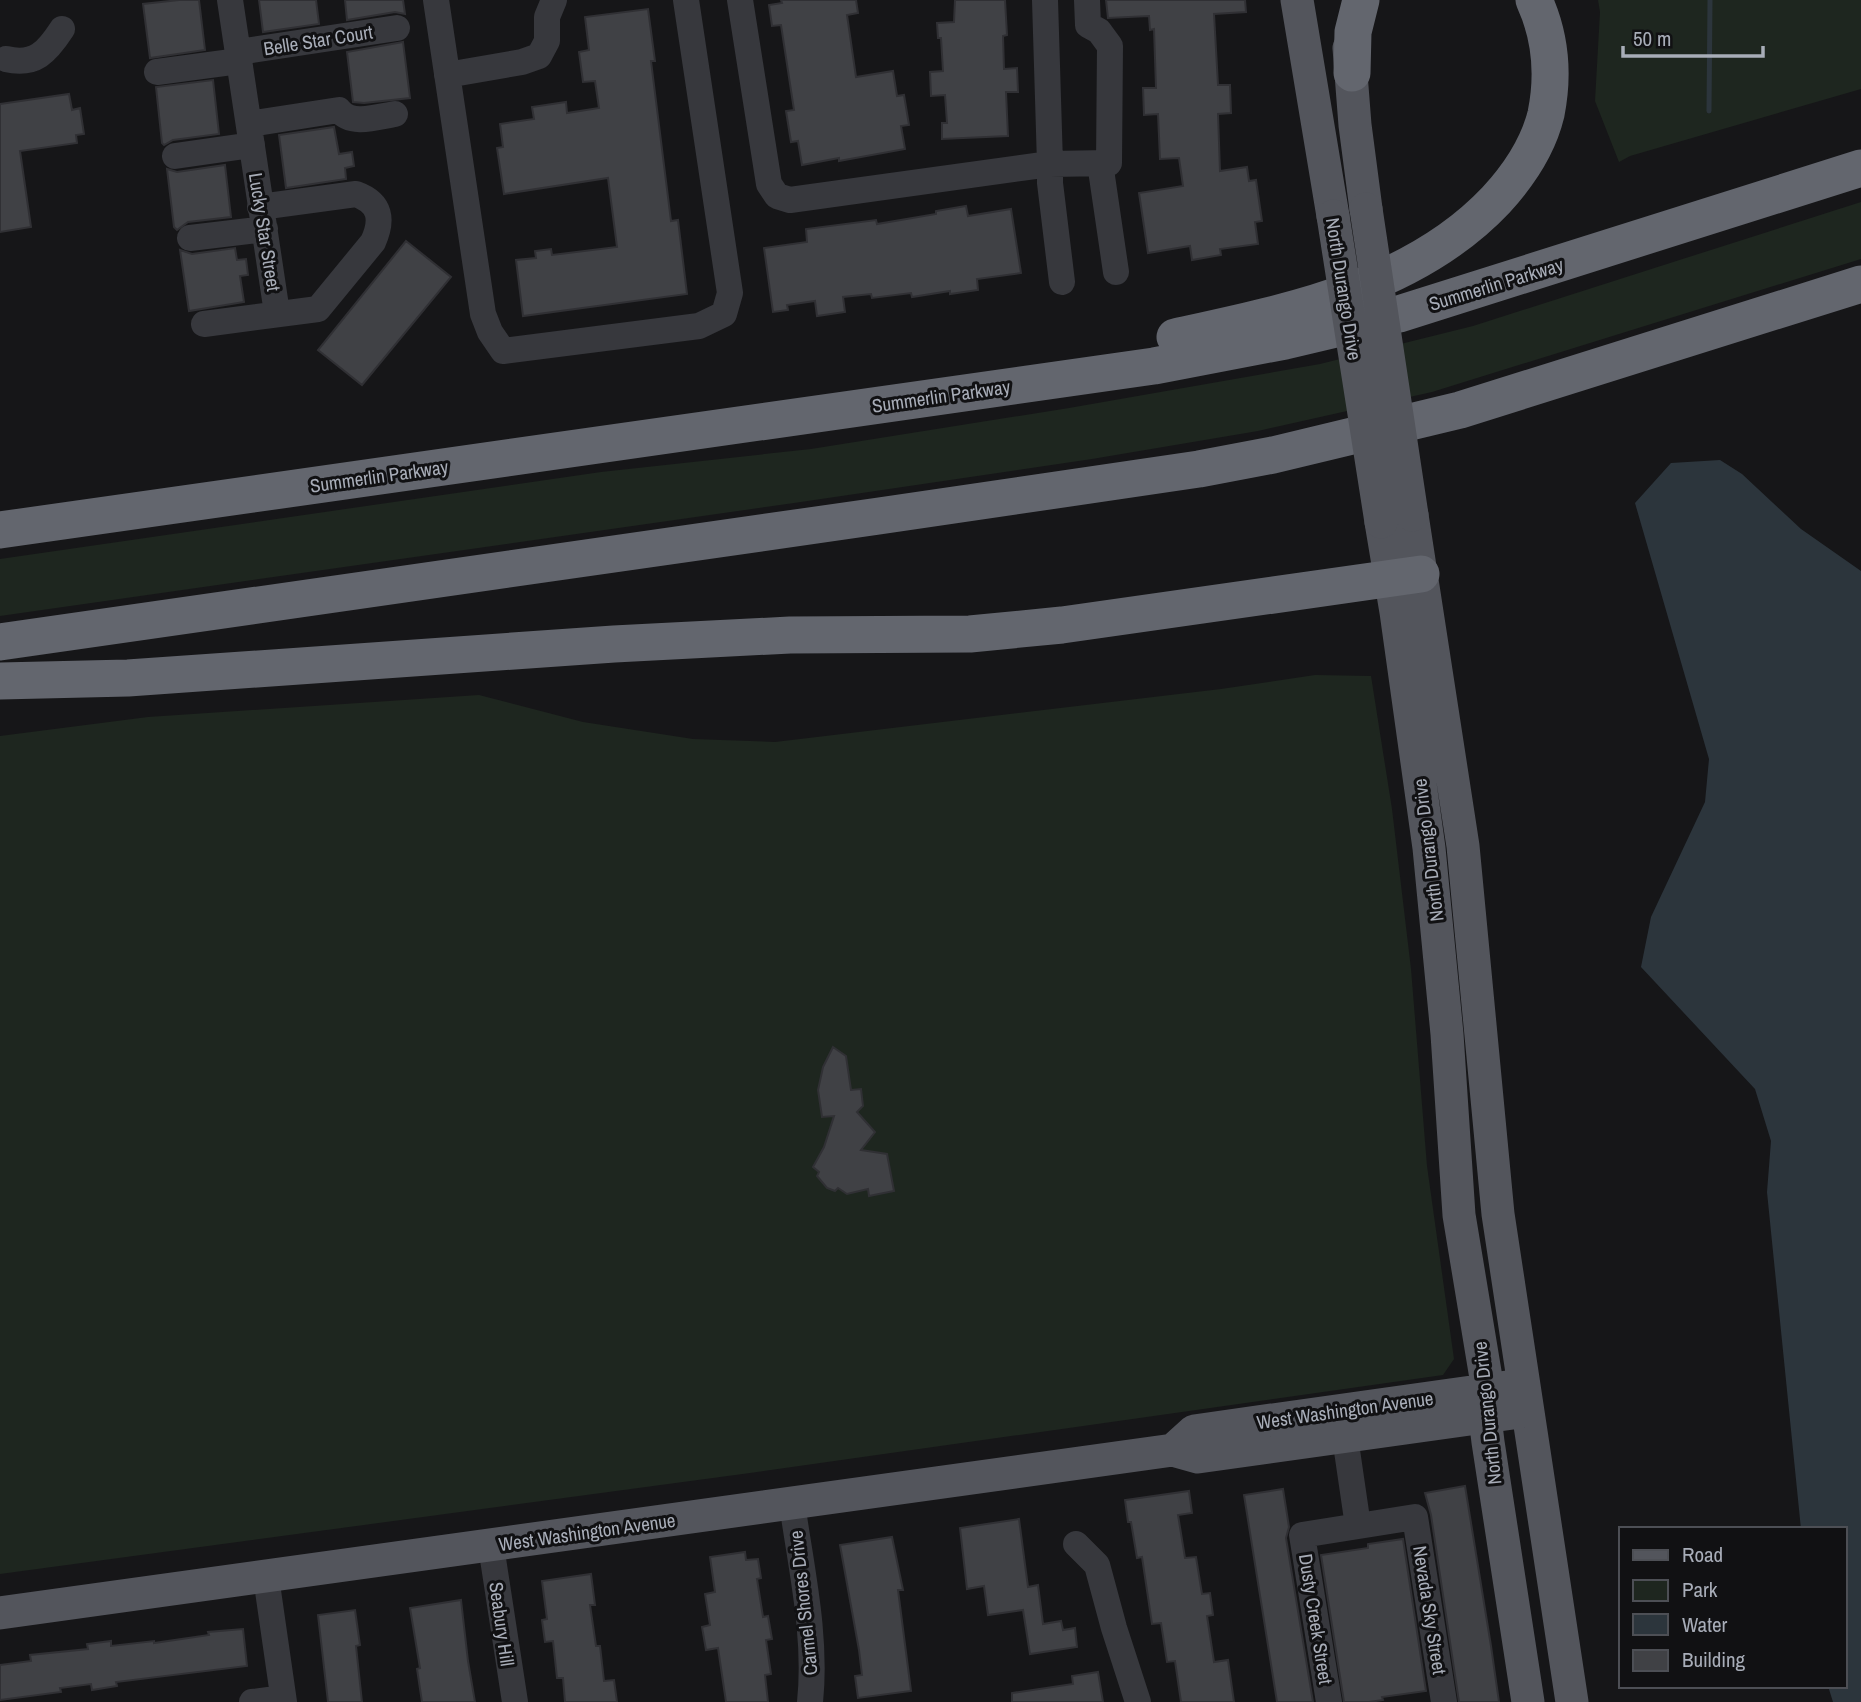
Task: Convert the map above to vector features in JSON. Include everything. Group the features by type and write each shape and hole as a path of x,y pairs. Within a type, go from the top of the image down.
{"highway":[{"path":"1352,73 1353,33 1361,0"},
{"path":"874,406 1281,313 1359,288 1417,261 1473,223 1503,192 1533,149 1543,125 1551,79 1548,37 1534,0"},
{"name":"Summerlin Parkway","path":"0,530 1154,366 1285,341 1374,320 1504,282 1861,168"},
{"path":"0,642 1199,469 1273,455 1460,410 1861,284"},
{"path":"0,681 128,678 614,644 790,635 970,634 1062,625 1406,576"}],"main road":[{"name":"North Durango Drive","path":"1297,0 1333,216 1463,846 1497,1214 1572,1702"},
{"name":"North Durango Drive","path":"1345,0 1355,125 1397,519"},
{"name":"North Durango Drive","path":"1406,576 1447,1034 1459,1215 1528,1702"},
{"name":"West Washington Avenue","path":"1173,1450 1194,1431 1525,1398"},
{"name":"West Washington Avenue","path":"0,1613 1173,1450 1198,1457 1345,1437 1487,1403"}],"street":[{"name":"Lucky Star Street","path":"230,0 262,218 277,313 318,309 373,242 380,218 371,203 356,194 262,218"},
{"path":"436,0 483,314 502,351 699,326 724,314 730,293 686,0"},
{"path":"447,75 522,62 539,56 547,41 547,17 554,0"},
{"path":"740,0 769,184 777,196 790,200 1050,163 1109,163 1110,46 1099,31 1088,25 1087,0"},
{"path":"1045,0 1050,183 1062,282"},
{"name":"Belle Star Court","path":"157,72 397,28"},
{"path":"6,59 21,62 35,58 50,47 62,29"},
{"path":"175,156 339,110 344,117 355,120 395,114"},
{"path":"1100,163 1116,272"},
{"path":"190,239 262,218"},
{"path":"204,324 277,313"},
{"path":"1345,1437 1358,1526"},
{"name":"Carmel Shores Drive","path":"792,1503 810,1638 810,1702"},
{"name":"Nevada Sky Street","path":"1358,1526 1415,1517 1444,1702"},
{"name":"Dusty Creek Street","path":"1329,1702 1302,1535 1358,1526"},
{"path":"1076,1544 1097,1565 1138,1702"},
{"name":"Seabury Hill","path":"491,1546 514,1702"},
{"path":"251,1702 284,1700 266,1577"}],"green space":[{"path":"1598,0 1861,0 1861,89 1630,156 1619,162 1595,101 1600,12"},
{"path":"1861,202 1861,259 1432,392 1258,431 1092,459 794,503 0,616 0,559 601,472 811,449 1320,364 1473,326"},
{"path":"1315,675 1371,676 1392,809 1411,969 1427,1166 1454,1359 1443,1375 750,1473 0,1574 0,736 148,717 479,695 583,722 693,739 775,742 1221,689"}],"water":[{"path":"1720,460 1742,474 1801,529 1861,571 1861,1702 1833,1702 1829,1688 1847,1688 1847,1527 1801,1527 1767,1192 1771,1141 1755,1089 1641,967 1651,917 1705,802 1709,759 1635,503 1671,463"}],"building":[{"path":"199,0 205,50 150,58 143,4"},
{"path":"259,0 316,0 319,24 263,32"},
{"path":"345,0 403,0 405,14 395,12 347,20"},
{"path":"781,0 856,0 858,13 847,15 856,77 893,71 897,96 904,95 909,125 901,126 905,149 802,165 798,141 791,142 786,111 794,110 781,25 772,26 769,5 782,3"},
{"path":"955,0 1005,0 1007,35 1003,36 1004,69 1017,68 1018,92 1006,92 1008,136 942,139 942,123 947,123 945,95 931,96 930,72 943,71 941,38 938,38 937,23 954,22"},
{"path":"1106,0 1245,0 1246,12 1214,14 1218,85 1230,85 1231,113 1218,114 1220,171 1247,167 1249,181 1256,180 1262,221 1255,222 1258,244 1220,249 1221,255 1192,260 1190,246 1148,253 1139,193 1183,186 1179,158 1160,159 1158,114 1144,115 1143,88 1156,88 1154,29 1150,30 1149,16 1108,18"},
{"path":"648,9 655,61 651,61 671,221 678,220 687,294 523,316 516,260 536,258 535,251 551,249 552,255 617,247 608,178 504,194 497,148 503,147 500,124 534,119 532,107 566,102 567,113 599,108 595,81 583,82 579,52 589,50 585,17"},
{"path":"403,42 410,98 353,102 347,52"},
{"path":"213,80 219,134 173,140 164,145 156,87"},
{"path":"69,94 72,110 80,108 84,134 76,135 77,143 20,151 31,227 0,232 0,104"},
{"path":"334,127 339,154 352,152 354,166 345,168 346,179 286,188 279,135"},
{"path":"225,165 231,217 188,222 177,230 174,227 167,169 177,172"},
{"path":"966,206 968,216 1011,209 1021,273 977,279 978,290 950,294 950,291 912,297 911,293 872,298 871,294 843,297 845,312 817,316 815,301 787,305 788,310 773,312 764,248 807,242 806,229 876,220 877,224"},
{"path":"406,241 451,277 362,385 318,350"},
{"path":"235,248 237,260 246,259 248,275 240,276 244,302 189,311 180,250 192,254"},
{"path":"833,1047 846,1056 851,1090 861,1089 863,1106 857,1112 875,1132 861,1150 887,1154 894,1191 869,1196 868,1189 847,1194 838,1188 835,1191 827,1188 817,1176 819,1172 813,1167 824,1147 834,1116 822,1117 818,1090 823,1067"},
{"path":"1465,1486 1499,1702 1459,1702 1431,1515 1425,1493"},
{"path":"1283,1489 1289,1527 1286,1538 1313,1702 1277,1702 1244,1495"},
{"path":"1189,1491 1192,1513 1178,1515 1185,1558 1196,1557 1202,1594 1210,1593 1213,1615 1207,1616 1214,1662 1228,1660 1234,1702 1181,1702 1175,1661 1167,1662 1161,1623 1152,1624 1142,1557 1137,1558 1131,1522 1128,1522 1125,1500"},
{"path":"1019,1519 1028,1587 1038,1585 1043,1624 1061,1621 1063,1630 1075,1628 1077,1647 1030,1654 1023,1610 988,1615 984,1586 967,1589 960,1528"},
{"path":"892,1537 903,1590 898,1590 911,1691 858,1698 855,1676 862,1675 840,1545"},
{"path":"1403,1539 1426,1691 1382,1697 1383,1700 1369,1702 1344,1702 1321,1555 1368,1548 1368,1544"},
{"path":"745,1552 746,1560 758,1559 761,1578 757,1579 763,1617 768,1616 772,1639 766,1640 771,1674 765,1675 768,1702 726,1702 718,1648 706,1650 702,1627 710,1625 705,1594 715,1592 710,1557"},
{"path":"591,1574 595,1605 590,1605 596,1646 600,1646 604,1681 614,1680 617,1702 565,1702 563,1678 557,1678 553,1641 545,1642 542,1620 547,1619 542,1581"},
{"path":"461,1600 475,1702 422,1702 417,1669 420,1668 410,1608"},
{"path":"355,1610 360,1645 356,1646 362,1702 328,1702 318,1615"},
{"path":"243,1629 247,1666 116,1682 117,1686 92,1690 91,1684 60,1688 61,1692 0,1700 0,1665 31,1661 30,1655 88,1649 87,1644 111,1641 111,1646 154,1643 209,1635 208,1632"},
{"path":"1098,1672 1103,1702 1012,1702 1012,1693 1073,1684 1072,1676"}],"waterway":[{"path":"1709,111 1710,0"}]}
